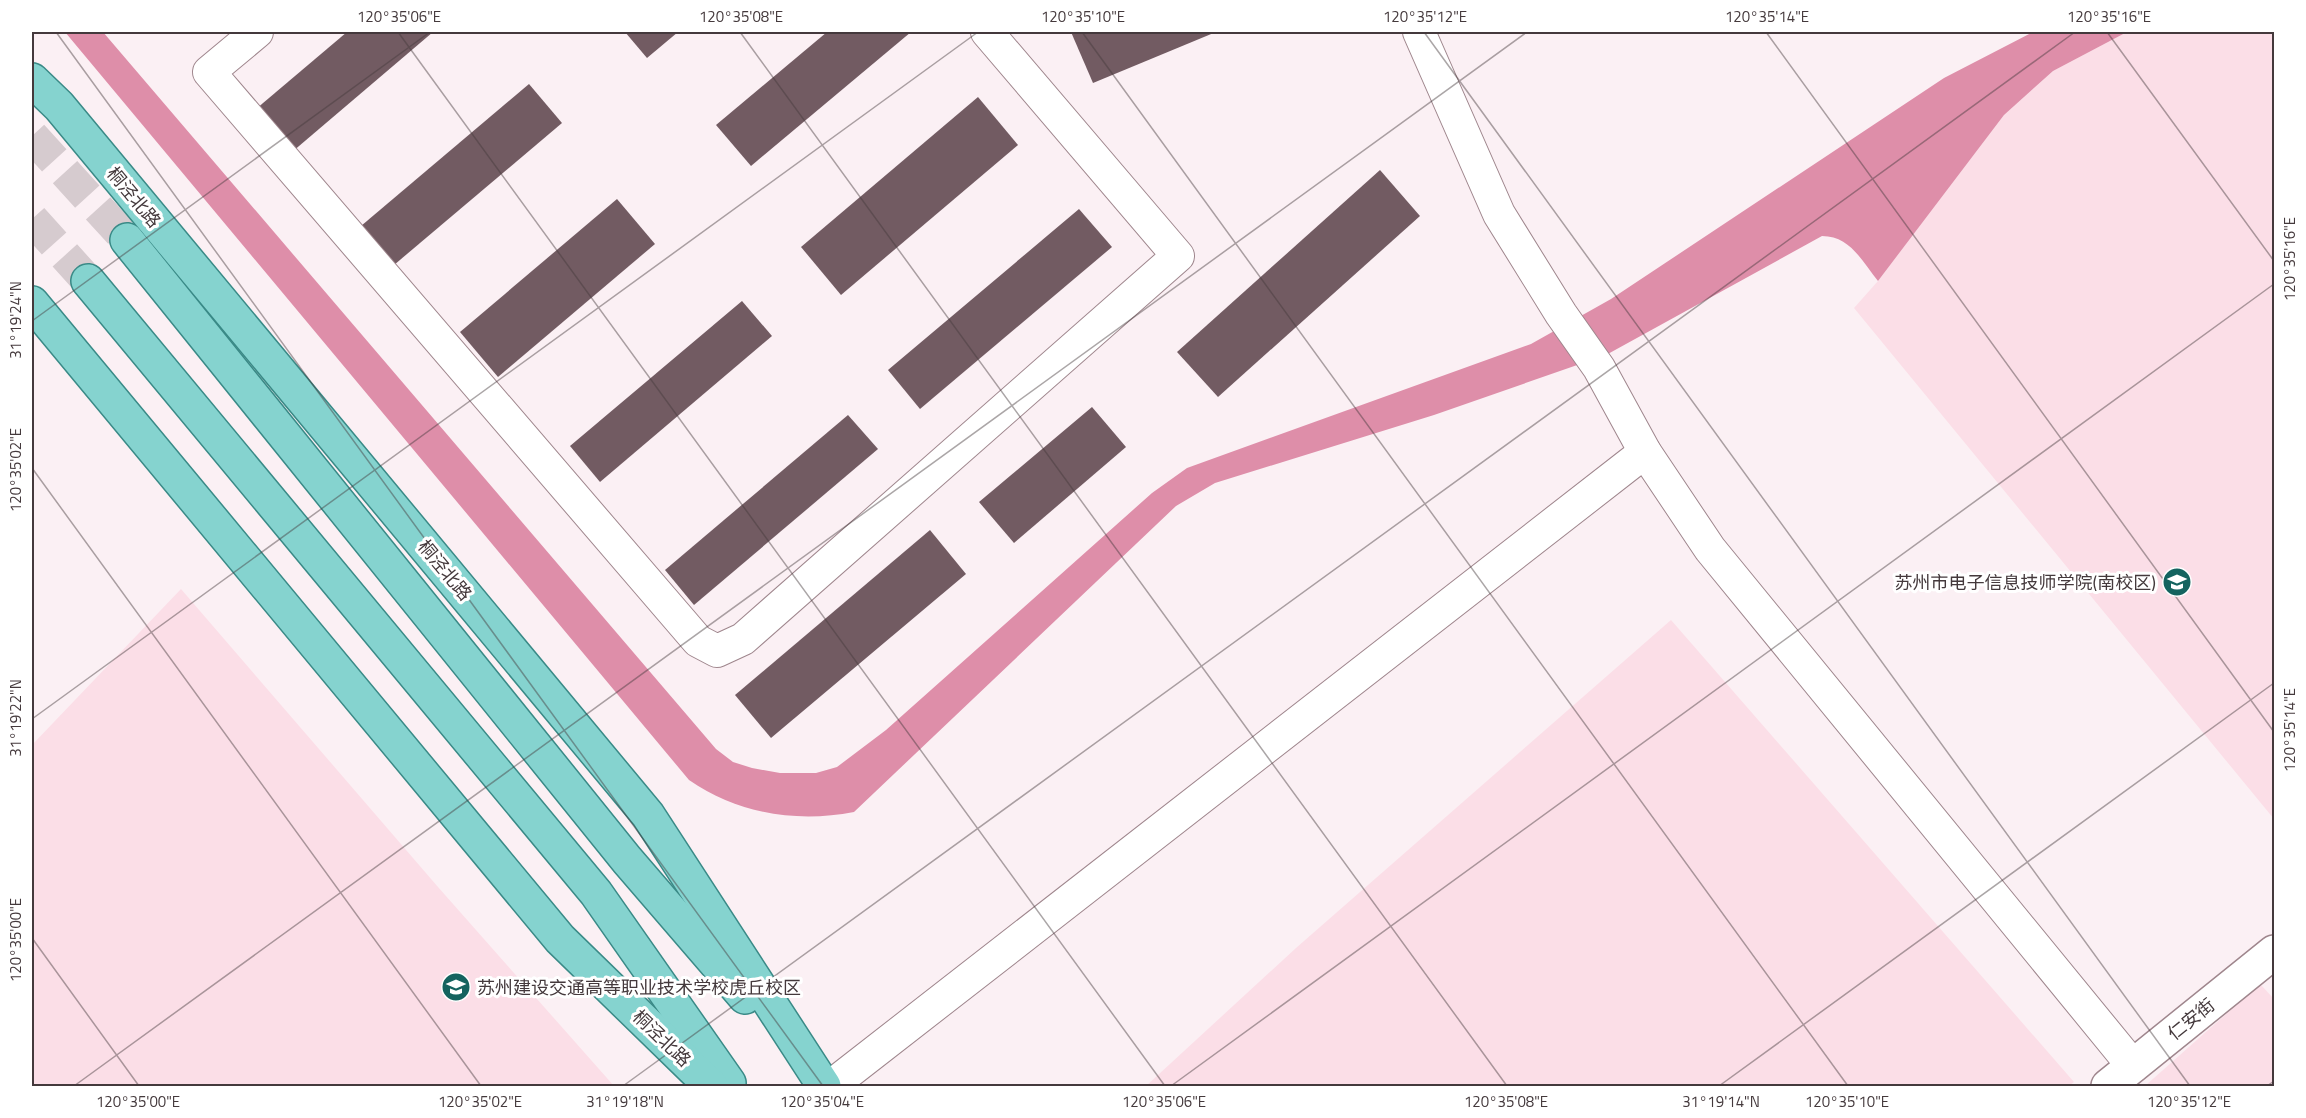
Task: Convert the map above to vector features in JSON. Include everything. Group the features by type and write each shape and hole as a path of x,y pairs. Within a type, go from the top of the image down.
{"main road":[{"name":"桐泾北路","path":"32,80 59,106 648,815 823,1086"},
{"name":"桐泾北路","path":"127,240 627,860 823,1086"},
{"name":"桐泾北路","path":"88,281 596,893 732,1086"},
{"name":"桐泾北路","path":"32,303 560,939 711,1086"}],"street":[{"path":"257,32 209,72 698,641 717,651 742,639 1178,256 987,32"},
{"path":"1419,32 1499,214 1561,314 1599,368 1645,452 1710,549 2133,1066"},
{"path":"831,1086 1645,452"},
{"name":"仁安街","path":"2108,1086 2274,952"}],"shaded area":[{"path":"65,32 103,32 716,749 733,762 752,768 780,773 816,773 837,767 886,730 1152,493 1187,468 1531,344 1611,299 1944,78 2033,32 2127,32 2053,71 2004,115 1878,281 1848,245 1832,237 1822,236 1606,355 1434,415 1215,483 1176,506 854,812 790,816 768,813 727,801 689,780"},
{"name":"苏州市电子信息技师学院(南校区)","path":"2127,32 2274,32 2274,819 1854,308 1878,281 2004,115 2053,71"},
{"path":"181,589 438,887 614,1086 32,1086 32,745"},
{"path":"1671,620 2074,1082 2069,1086 1146,1086 1296,948"},
{"path":"2260,984 2274,999 2274,1086 2145,1086"}],"building":[{"path":"347,32 433,32 292,152 256,109"},
{"path":"625,32 678,32 647,58"},
{"path":"827,32 911,32 751,166 716,125"},
{"path":"1071,32 1216,32 1093,83"},
{"path":"529,84 562,123 394,265 361,226"},
{"path":"978,97 1018,145 841,295 801,247"},
{"path":"1380,170 1420,216 1218,397 1177,352"},
{"path":"617,199 655,244 498,377 460,332"},
{"path":"1079,209 1112,247 920,409 888,370"},
{"path":"742,301 772,336 600,482 570,446"},
{"path":"1092,407 1126,447 1014,543 979,502"},
{"path":"848,415 878,449 694,605 665,570"},
{"path":"930,530 966,574 771,738 735,695"}],"tunnel":[{"path":"32,136 127,240"},
{"path":"32,219 88,281"}],"place":[{"name":"苏州市电子信息技师学院(南校区)","path":"2177,582"},
{"name":"苏州建设交通高等职业技术学校虎丘校区","path":"456,987"}]}
